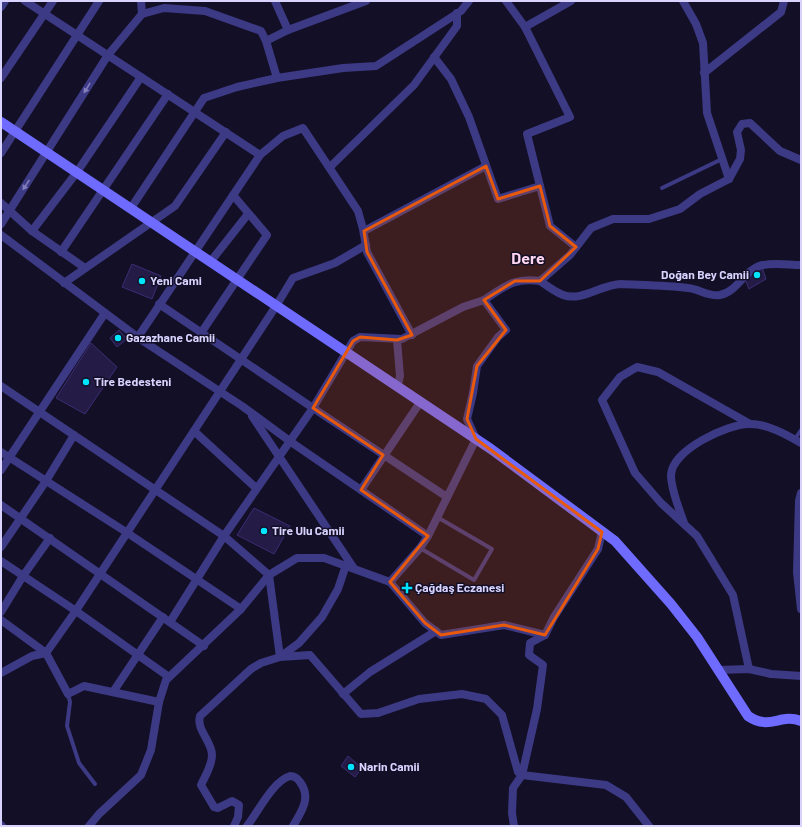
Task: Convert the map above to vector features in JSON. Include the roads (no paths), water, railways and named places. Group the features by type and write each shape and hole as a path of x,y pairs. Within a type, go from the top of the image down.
{"street":[{"path":"1,7 5,1"},
{"path":"25,1 44,15 108,55 260,155"},
{"path":"1,78 53,1"},
{"path":"1,153 16,132 76,35 99,1"},
{"path":"141,1 142,14"},
{"path":"275,1 288,30"},
{"path":"266,41 288,30 366,1"},
{"path":"131,208 204,98 237,87 277,78 343,68 376,66 458,13 470,1"},
{"path":"506,1 525,27 570,117 528,134 550,226 576,247"},
{"path":"525,27 571,1"},
{"path":"683,1 696,24 703,43 707,113 729,179"},
{"path":"704,73 781,12 784,1"},
{"path":"1,224 108,55 142,14 164,8 205,11 261,31 266,41 277,78"},
{"path":"330,167 414,85 457,26 458,13"},
{"path":"434,57 451,79 466,111 498,199 540,186"},
{"path":"32,231 77,172 141,77"},
{"path":"61,252 168,94"},
{"path":"1,122 421,401 476,439 602,532 615,542 671,604 696,637 743,710 754,720 767,723 787,718 801,721"},
{"path":"540,281 570,255 591,228 613,219 649,219 680,209 700,194 729,179 740,159 741,150 737,132 739,128 746,123 750,124 780,151 801,160"},
{"path":"138,337 260,155 283,136 303,128 358,211 364,231 367,252 412,335"},
{"path":"64,283 175,206 226,132"},
{"path":"364,231 486,166"},
{"path":"201,333 267,235 232,195"},
{"path":"1,203 32,231 85,268"},
{"path":"212,261 248,214"},
{"path":"1,235 105,314 248,410 428,536"},
{"path":"1,673 32,656 46,653 194,431 293,278 336,263 366,245"},
{"path":"113,692 139,655 197,579 256,488 312,408 353,341 360,337 397,340 412,335 463,307 484,300 515,281 526,279 540,281 562,295 568,297 578,297 607,286 621,284 689,288 715,295 729,292 748,272 759,266 769,264 801,265"},
{"path":"476,439 467,419 477,366 498,337 506,330 484,300"},
{"path":"159,304 240,360 447,497"},
{"path":"1,470 105,314"},
{"path":"397,340 400,376 398,386"},
{"path":"749,669 733,594 697,536 661,503 635,473 602,400 620,378 638,367 658,372 750,424 779,432 798,442"},
{"path":"1,386 224,536 269,575 280,657"},
{"path":"361,490 383,455 421,401"},
{"path":"248,410 350,566"},
{"path":"684,523 672,485 671,474 673,466 680,458 714,433 750,424"},
{"path":"194,431 256,488"},
{"path":"1,547 46,481 74,435"},
{"path":"390,582 420,548 428,536 476,439"},
{"path":"1,452 126,532 241,609"},
{"path":"801,493 798,501 797,572 801,609"},
{"path":"1,505 204,646"},
{"path":"514,826 512,813 514,788 522,775 537,709 543,665 529,655 530,643 546,635 554,617 598,549 602,532"},
{"path":"1,612 23,576 50,538"},
{"path":"89,826 99,814 141,775 151,750 159,702 166,680 204,646 241,609 269,575 297,558 324,558 350,566 390,582 425,623 441,635 468,632 504,625 546,635"},
{"path":"1,561 76,610 169,677"},
{"path":"280,657 298,642 322,617 350,566"},
{"path":"1,620 46,653 68,694 84,686 159,702"},
{"path":"343,694 370,672 436,631"},
{"path":"234,826 238,817 239,805 232,801 218,808 214,806 201,785 210,766 212,756 210,746 200,726 199,719 204,712 251,669 261,663 280,657 310,655 361,714 378,713 419,699 462,694 486,699 502,715 516,766 522,775 606,785 626,797 649,826"},
{"path":"718,670 749,669 771,674 801,676"},
{"path":"247,826 275,786 282,779 290,776 298,779 302,784 306,796 306,802 293,826"}],"lane":[{"path":"662,188 722,159"},
{"path":"798,442 801,430"},
{"path":"420,548 474,580 492,549 437,517"},
{"path":"68,694 70,702 67,726 79,763 94,784"}],"place":[{"name":"Doğan Bey Camii","path":"757,275"},
{"name":"Yeni Cami","path":"142,281"},
{"name":"Gazazhane Camii","path":"118,338"},
{"name":"Tire Bedesteni","path":"86,382"},
{"name":"Tire Ulu Camii","path":"264,531"},
{"name":"Çağdaş Eczanesi","path":"407,588"},
{"name":"Narin Camii","path":"351,767"}],"district":[{"name":"Dere","path":"528,258"}]}
